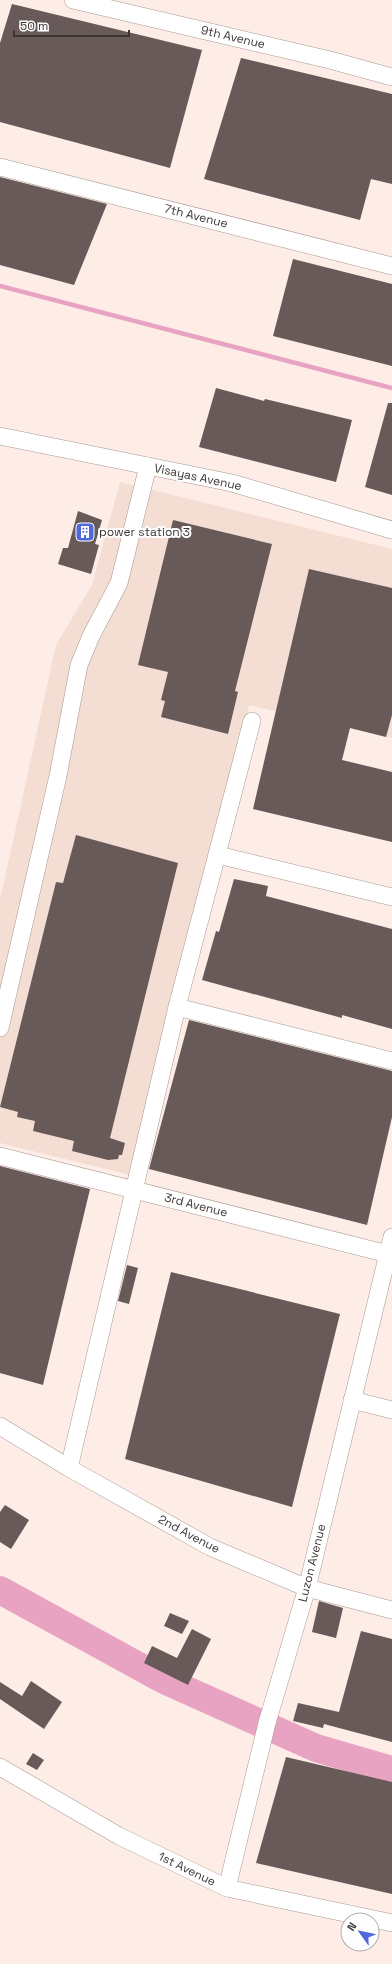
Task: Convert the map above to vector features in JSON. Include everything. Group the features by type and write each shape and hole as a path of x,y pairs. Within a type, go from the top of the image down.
{"street":[{"name":"9th Avenue","path":"73,0 392,76"},
{"name":"7th Avenue","path":"0,167 392,266"},
{"name":"Visayas Avenue","path":"0,436 232,483 392,530"},
{"path":"0,1028 58,776 78,665 91,636 119,583 148,466"},
{"path":"69,1468 177,1007 252,721"},
{"path":"218,855 392,897"},
{"path":"177,1007 392,1061"},
{"name":"3rd Avenue","path":"0,1156 390,1255"},
{"name":"Luzon Avenue","path":"227,1888 262,1746 307,1588 352,1400 390,1255 392,1237"},
{"path":"352,1400 392,1410"},
{"name":"2nd Avenue","path":"0,1426 69,1468 210,1547 307,1588 392,1610"},
{"name":"1st Avenue","path":"0,1767 119,1836 227,1888 392,1923"}],"shaded area":[{"path":"120,482 392,549 392,738 249,705 220,835 134,1176 0,1143 0,900 56,645 92,585"}],"building":[{"path":"12,4 202,50 170,168 0,122 0,43"},
{"path":"241,58 392,94 392,184 371,179 360,220 204,179"},
{"path":"0,177 107,204 74,285 0,265"},
{"path":"293,259 392,284 392,366 273,336"},
{"path":"216,388 264,401 265,399 352,420 336,482 199,447"},
{"path":"388,403 392,403 392,495 365,487"},
{"name":"power station 3","path":"78,511 102,520 95,544 99,545 91,574 58,564 63,548 68,548"},
{"path":"173,520 272,544 235,691 238,692 228,734 161,717 165,701 161,700 168,672 138,665"},
{"path":"309,569 392,588 392,715 386,737 350,728 342,760 392,772 392,842 253,809"},
{"path":"76,835 178,863 110,1138 125,1143 122,1155 119,1155 118,1159 108,1160 72,1151 74,1141 33,1131 35,1121 17,1117 18,1112 0,1107 56,882 63,883"},
{"path":"234,879 268,886 266,896 392,929 392,1029 342,1015 342,1018 202,980 216,931 219,932"},
{"path":"189,1020 392,1071 392,1117 367,1225 149,1169"},
{"path":"0,1166 90,1189 43,1385 0,1373"},
{"path":"127,1265 138,1268 129,1304 118,1301"},
{"path":"171,1272 340,1314 292,1507 125,1459"},
{"path":"5,1505 29,1520 11,1549 0,1542 0,1512"},
{"path":"319,1601 343,1608 336,1638 312,1632"},
{"path":"170,1613 189,1621 182,1634 164,1626"},
{"path":"192,1629 211,1639 188,1685 144,1663 152,1646 177,1658"},
{"path":"361,1631 392,1639 392,1742 324,1724 323,1728 293,1721 298,1703 339,1712"},
{"path":"31,1681 62,1702 44,1729 0,1699 0,1682 22,1696"},
{"path":"33,1753 44,1760 37,1770 26,1764"},
{"path":"286,1757 392,1782 392,1894 256,1863"}],"waterway":[{"path":"0,286 392,388"},
{"path":"0,1590 164,1680 316,1748 392,1770"}],"place":[{"name":"power station 3","path":"85,532"}]}
